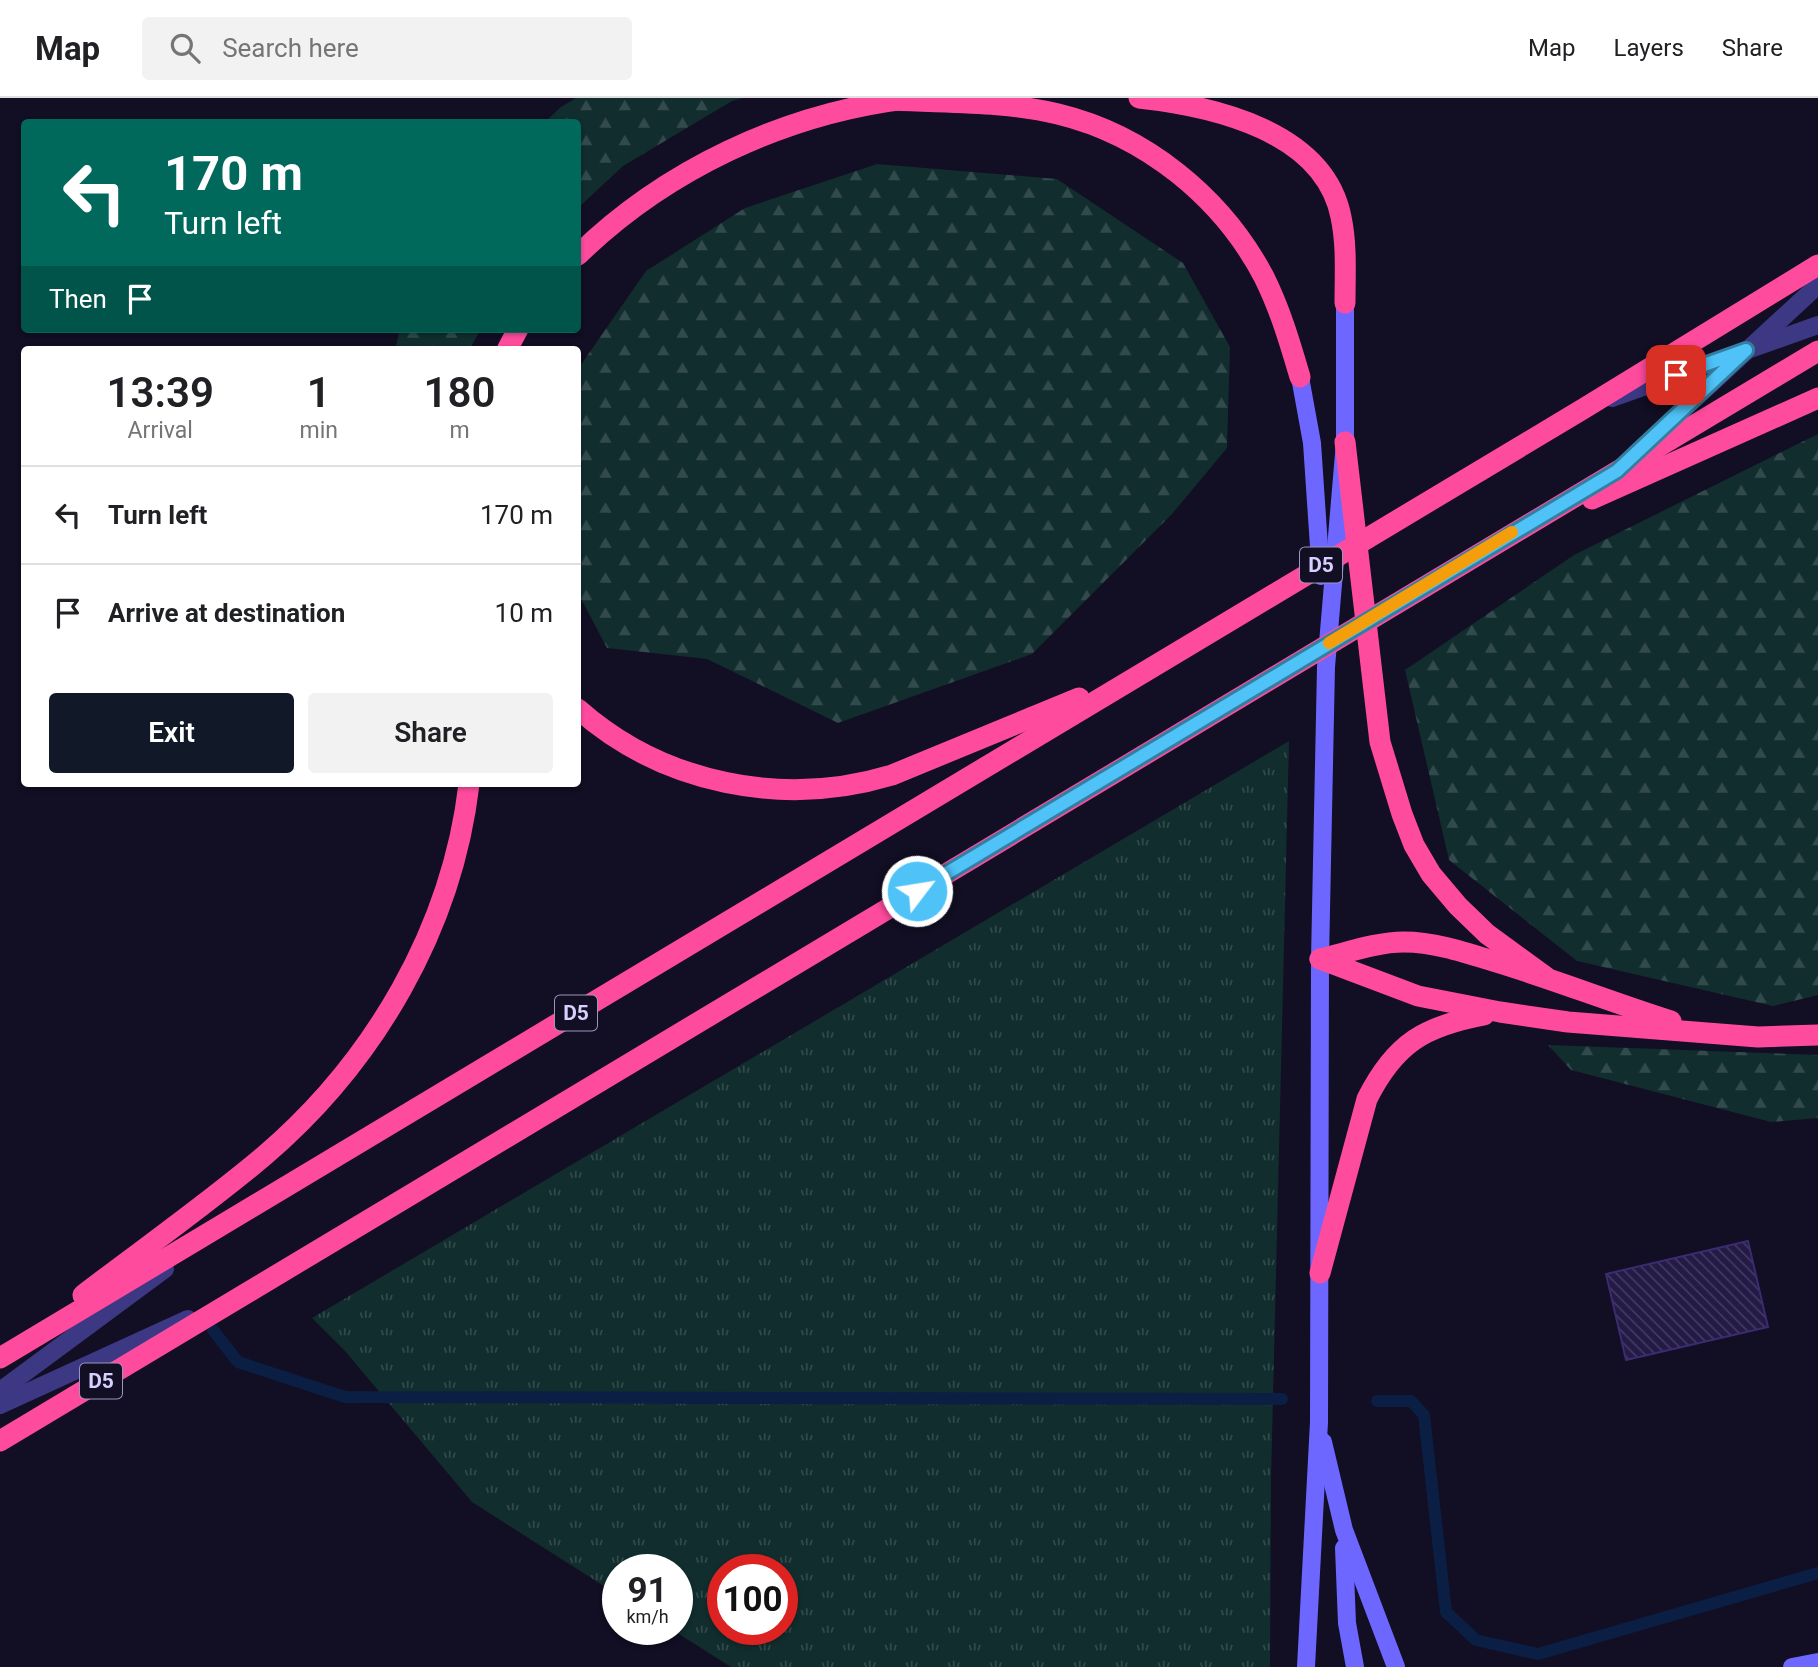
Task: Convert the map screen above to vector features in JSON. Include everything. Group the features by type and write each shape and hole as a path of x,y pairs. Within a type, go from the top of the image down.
{"highway":[{"path":"1139,98 1185,106 1260,127 1312,161 1334,195 1341,216 1345,243 1345,303"},
{"path":"581,252 614,223 673,181 729,151 828,114 904,99 1055,113 1104,128 1157,158 1205,197 1226,220 1263,276 1278,308 1300,377"},
{"name":"D5","path":"3,1356 1583,409 1818,265"},
{"name":"D5","path":"0,1441 1492,544 1818,351"},
{"path":"1492,544 1818,398"},
{"path":"1345,442 1373,699 1380,741 1402,814 1431,874 1458,906 1487,934 1546,977"},
{"path":"581,711 619,740 649,758 681,771 749,786 781,790 813,789 865,783 892,775 1146,671"},
{"path":"3,1356 265,1155 353,1063 397,998 422,949 455,856 468,787"},
{"path":"1320,959 1400,942 1420,942 1450,948 1546,977 1608,1001 1706,1033"},
{"path":"1320,959 1418,996 1500,1012 1568,1022 1758,1037 1818,1035"},
{"path":"1320,1273 1367,1099 1377,1079 1407,1044 1427,1031 1449,1021 1500,1012"}],"main road":[{"path":"1306,1667 1319,1422 1320,959 1326,667 1345,442 1345,303"},
{"path":"1300,377 1312,443 1316,485 1326,667"},
{"path":"1319,1422 1344,1530 1396,1667"},
{"path":"1344,1530 1347,1623 1355,1667"},
{"path":"1792,1667 1818,1662"}],"lane":[{"name":"D5","path":"1617,471 1818,285"},
{"name":"D5","path":"1583,409 1818,325"},
{"name":"D5","path":"0,1391 227,1223"},
{"name":"D5","path":"0,1405 263,1285"}],"green space":[{"path":"576,98 743,98 732,101 623,166 581,205 581,119 548,119"},
{"path":"877,164 1057,179 1183,263 1230,347 1227,448 1172,514 1032,654 838,723 707,659 607,648 581,599 581,365 646,271 745,208"},
{"path":"399,333 479,333 471,346 396,346"},
{"path":"1818,434 1818,995 1773,1006 1577,961 1449,860 1405,670 1574,555"},
{"path":"1289,741 1271,1479 1270,1667 731,1667 693,1643 693,1554 602,1554 602,1585 472,1502 345,1351 312,1318"},
{"path":"1548,1045 1818,1055 1818,1118 1771,1122 1571,1070"}],"building":[{"path":"1748,1241 1768,1327 1626,1360 1606,1274"}],"waterway":[{"path":"213,1330 238,1362 345,1397 1282,1399"},
{"path":"1377,1401 1411,1401 1424,1415 1446,1612 1476,1640 1538,1654 1818,1573"}],"slow traffic":[{"path":"1329,643 1512,532"}],"route":[{"path":"917,891 1617,471 1746,350 1676,375"}]}
